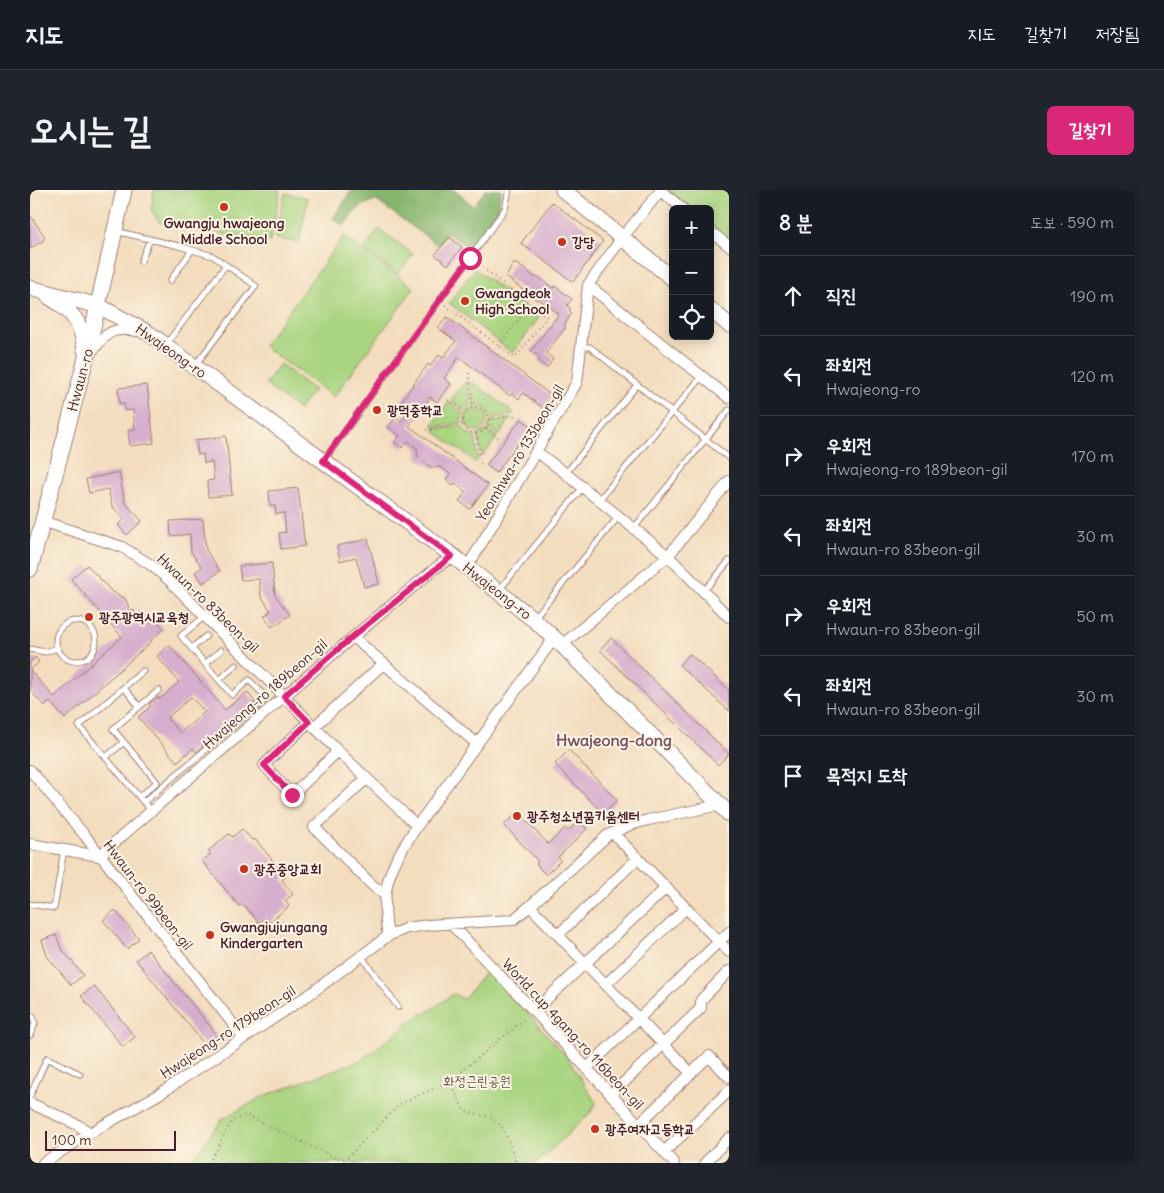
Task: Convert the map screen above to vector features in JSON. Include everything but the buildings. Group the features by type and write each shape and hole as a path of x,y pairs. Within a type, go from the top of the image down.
{"street":[{"name":"Hwaun-ro","path":"30,569 99,306 124,190"},
{"path":"563,190 669,276"},
{"path":"660,190 678,205"},
{"name":"Yeomhwa-ro 133beon-gil","path":"467,568 577,382 588,285 660,190"},
{"path":"714,234 729,246"},
{"path":"588,285 729,398"},
{"path":"33,289 63,305 74,317 82,329 86,358"},
{"name":"Hwajeong-ro","path":"33,289 99,306 150,334 452,556 533,619 558,641 724,810"},
{"path":"714,312 729,325"},
{"path":"86,358 109,332 116,329 150,334"},
{"path":"537,452 668,556 729,617"},
{"path":"388,936 384,907 391,867 417,826 477,744 558,641 668,556 729,481"},
{"name":"Hwaun-ro 83beon-gil","path":"42,521 122,547 139,556 169,580 366,779 417,826"},
{"name":"Hwajeong-ro 189beon-gil","path":"99,856 352,637 452,556"},
{"path":"352,637 477,744"},
{"path":"338,751 292,795 264,765 384,663"},
{"name":"Hwaun-ro 99beon-gil","path":"30,770 244,1038"},
{"path":"366,779 314,827 385,896"},
{"name":"Hwajeong-ro 179beon-gil","path":"43,1163 90,1133 161,1093 244,1038 388,936 407,928 428,925 512,920 530,906 597,843 613,832 648,820 724,810"},
{"path":"613,832 729,952"},
{"path":"30,844 99,856"},
{"path":"558,935 638,858"},
{"path":"534,1011 666,888"},
{"path":"530,906 691,1073"},
{"path":"606,984 686,908"},
{"name":"World cup 4gang-ro 116beon-gil","path":"451,924 674,1163"},
{"path":"587,1068 729,932"},
{"path":"611,1095 701,1008 701,1000 729,971"},
{"path":"638,1124 709,1056 729,1077"},
{"path":"664,1152 729,1091"},
{"path":"31,1103 78,1125 90,1133"},
{"path":"705,1163 729,1138"}],"lane":[{"path":"323,461 505,209 510,190"},
{"path":"114,231 213,256 256,286 194,367"},
{"path":"141,261 150,239"},
{"path":"170,281 192,250"},
{"path":"165,346 226,265"},
{"path":"581,347 590,347 729,458"},
{"path":"599,501 702,376"},
{"path":"565,473 638,385"},
{"path":"634,529 729,410"},
{"path":"498,592 583,488"},
{"path":"533,619 619,516"},
{"path":"704,592 729,561"},
{"path":"144,802 264,700 264,694 250,680 232,695 181,636 205,616"},
{"path":"77,621 83,622 92,629 95,635 95,648 91,654 80,660 66,658 58,648 56,637 66,624 77,621"},
{"path":"192,648 206,636"},
{"path":"30,650 45,652 58,648"},
{"path":"205,664 221,650"},
{"path":"219,680 236,665"},
{"path":"143,671 79,726 151,811"},
{"path":"124,688 139,706"},
{"path":"139,797 157,782 112,729 158,690"},
{"path":"106,758 124,742"},
{"path":"30,904 54,908 64,850"},
{"path":"362,956 398,1007"},
{"path":"30,1016 32,1016 35,1024 30,1035"},
{"path":"31,1103 46,1058 80,1074"}],"path":[{"path":"439,301 516,358 547,317 470,258"},
{"path":"499,346 530,304"},
{"path":"468,373 473,408"},
{"path":"448,400 465,412"},
{"path":"473,408 484,410 489,420 482,432 468,431 463,424 465,412 473,408"},
{"path":"489,420 518,415"},
{"path":"426,430 463,424"},
{"path":"486,428 500,439"},
{"path":"476,433 481,465"},
{"path":"346,1159 400,1104 450,1081 534,1011"},
{"path":"450,1081 464,1110 475,1115 489,1116 502,1127 515,1159 514,1163"},
{"path":"209,1163 232,1121 246,1115 336,1158 346,1159"},
{"path":"346,1159 348,1163"}],"green space":[{"path":"154,190 280,190 270,242 160,223 151,209"},
{"path":"352,190 454,190 473,206 486,190 502,190 496,217 472,250 447,233 438,245 377,201 362,206 343,226 333,218"},
{"path":"668,190 729,190 729,241 714,228 714,205 685,205"},
{"path":"285,193 308,198 299,243 275,238"},
{"path":"379,229 413,254 398,274 364,249"},
{"path":"344,236 414,288 334,397 263,346"},
{"path":"475,269 539,318 513,353 449,303"},
{"path":"280,364 314,390 299,410 265,384"},
{"path":"467,381 471,407 465,411 451,400"},
{"path":"473,382 513,412 513,414 490,418 484,408 474,405 471,383"},
{"path":"449,402 463,413 461,423 434,427 433,424"},
{"path":"476,409 484,412 487,420 484,428 476,431 468,428 465,420 468,412"},
{"path":"511,418 499,436 488,428 490,421"},
{"path":"462,426 467,433 475,436 478,460 476,462 435,432 435,429"},
{"path":"486,430 497,438 482,457 478,435"},
{"name":"화정근린공원","path":"488,969 567,1057 596,1103 591,1112 537,1163 190,1163 222,1119 264,1096 361,1060 421,1014 425,1014 453,994 464,999"}],"place":[{"name":"Gwangju hwajeong Middle School","path":"224,207"},
{"name":"강당","path":"562,242"},
{"name":"Gwangdeok High School","path":"465,301"},
{"name":"광덕중학교","path":"377,410"},
{"name":"광주광역시교육청","path":"89,617"},
{"name":"광주청소년꿈키움센터","path":"517,816"},
{"name":"광주중앙교회","path":"244,869"},
{"name":"Gwangjujungang Kindergarten","path":"210,935"},
{"name":"광주여자고등학교","path":"595,1129"}],"district":[{"name":"Hwajeong-dong","path":"614,740"}],"route":[{"path":"292,795 264,765 309,722 284,696 352,637 452,556 323,461 470,258"}]}
